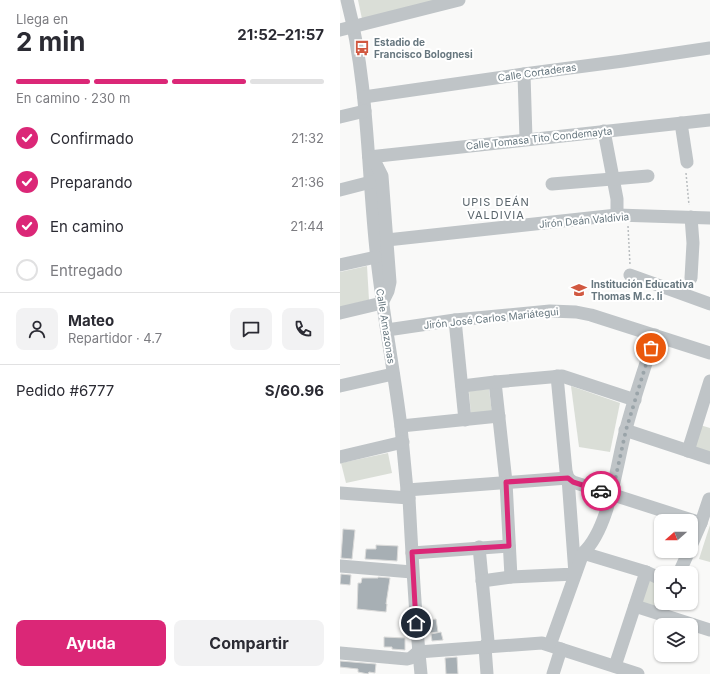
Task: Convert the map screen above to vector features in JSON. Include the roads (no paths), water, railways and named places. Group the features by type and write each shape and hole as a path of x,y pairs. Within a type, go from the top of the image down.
{"street":[{"name":"Calle Amazonas","path":"347,0 354,26 364,97 376,257 403,442 408,494 418,652 421,674"},
{"path":"340,30 459,0"},
{"name":"Calle Cortaderas","path":"364,97 710,48"},
{"path":"524,74 526,139"},
{"path":"340,117 365,111"},
{"name":"Calle Tomasa Tito Condemayta","path":"369,157 710,120"},
{"path":"681,123 686,166"},
{"path":"604,131 617,199 622,216"},
{"path":"340,313 382,303 388,291 390,282 382,176 376,164 369,157"},
{"path":"552,184 648,176"},
{"path":"340,190 371,182"},
{"name":"Jirón Deán Valdivia","path":"387,240 622,216 710,218"},
{"path":"690,217 694,243 691,278"},
{"path":"340,265 376,257"},
{"path":"630,274 710,304"},
{"name":"Jirón José Carlos Mariátegui","path":"387,330 455,320 550,310 566,311 591,315 710,354"},
{"path":"455,320 465,420"},
{"path":"554,674 556,647 575,574 584,553 597,535 612,494 626,430 655,335"},
{"path":"340,386 393,374"},
{"path":"557,376 566,471 568,478 575,574"},
{"path":"462,386 562,376 635,400"},
{"path":"688,450 704,421 710,381"},
{"path":"495,382 506,482 511,578"},
{"path":"401,426 499,416"},
{"path":"626,430 710,458"},
{"path":"340,457 403,442"},
{"path":"340,493 408,494 506,482 568,478 573,482 701,523"},
{"path":"698,530 709,496"},
{"path":"412,552 509,546"},
{"path":"479,547 488,641 485,647 487,674"},
{"path":"584,553 654,576"},
{"path":"340,566 412,572"},
{"path":"617,669 646,572"},
{"path":"482,581 575,574"},
{"path":"635,606 654,608"},
{"path":"668,610 710,630"},
{"path":"340,652 407,659 411,658 418,652 542,643 617,669 638,674"}],"place":[{"name":"Estadio de Francisco Bolognesi","path":"362,48"},
{"name":"Institución Educativa Thomas M.c. Ii","path":"579,290"}],"district":[{"name":"UPIS DEÁN VALDIVIA","path":"496,208"}]}
